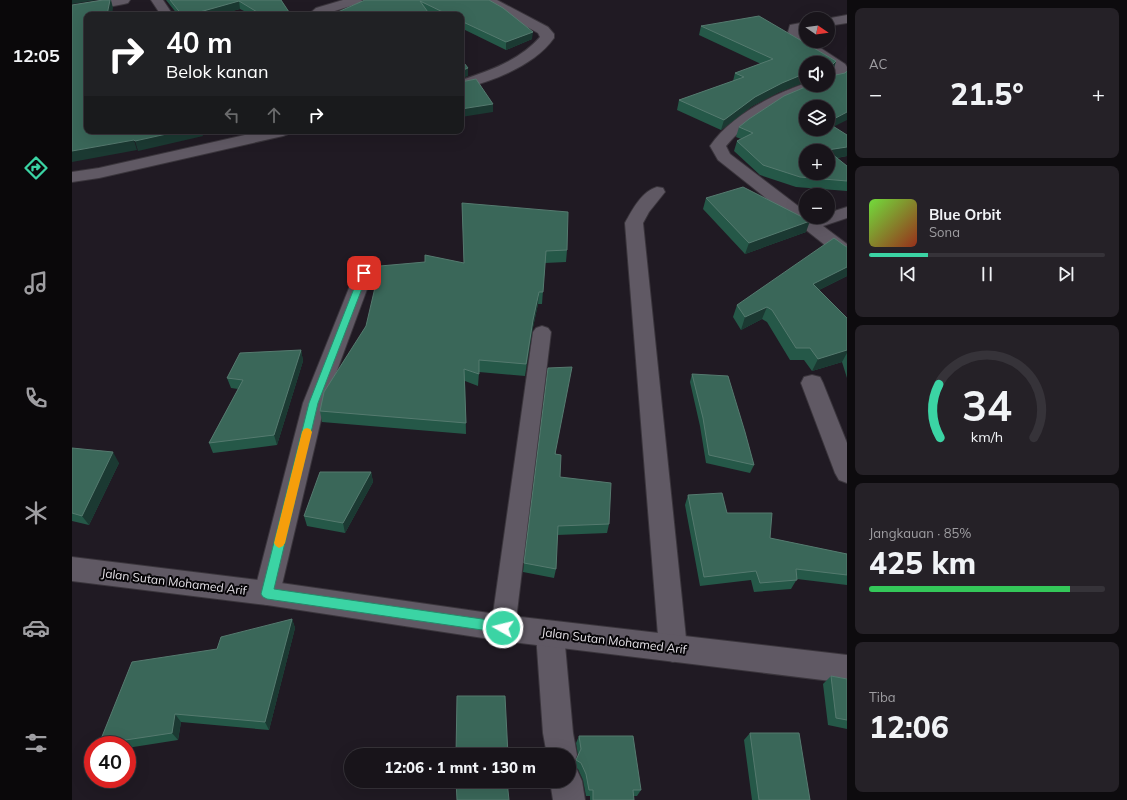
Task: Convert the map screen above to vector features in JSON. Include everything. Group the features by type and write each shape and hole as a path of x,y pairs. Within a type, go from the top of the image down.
{"street":[{"path":"72,10 124,0"},
{"path":"157,0 165,12"},
{"path":"318,12 356,0"},
{"path":"464,84 483,78 507,67 531,53 547,38 547,34 543,30 488,0"},
{"path":"835,21 847,19"},
{"path":"799,27 795,28 794,32 799,37"},
{"path":"812,48 824,56"},
{"path":"835,64 840,67 842,73 835,78"},
{"path":"799,92 768,106 724,138 718,146 724,157 799,215"},
{"path":"72,177 99,173 270,134"},
{"path":"657,192 641,210 634,224 673,648"},
{"path":"835,216 847,212"},
{"path":"811,224 847,253"},
{"path":"267,594 314,403 364,273 362,265"},
{"path":"812,382 847,473"},
{"name":"Jalan Sutan Mohamed Arif","path":"72,569 267,594 503,628 847,669"},
{"path":"550,634 558,733 561,748"},
{"path":"567,788 568,800"}],"lane":[{"path":"503,628 542,332"}],"building":[{"path":"110,0 108,12 84,12 84,134 166,134 135,141 72,151 72,5"},
{"path":"170,0 281,0 289,12 257,12 239,1 200,12 180,12"},
{"path":"365,0 489,0 503,8 533,32 506,42 464,22 464,12 443,12 420,1 428,12 338,12"},
{"path":"759,16 799,39 799,48 814,48 827,56 799,56 799,76 755,97 724,120 679,100 744,77 735,73 773,59 701,26"},
{"path":"464,63 468,68 464,70"},
{"path":"847,71 847,112 835,118 835,100 799,100 799,136 835,136 835,127 847,135 847,147 835,149 835,144 799,144 799,177 763,165 737,141 753,133 739,127 784,96 799,90 799,92 835,92 835,75 845,73"},
{"path":"476,79 493,104 464,109 464,81"},
{"path":"835,156 847,166 847,181 835,180"},
{"path":"743,187 799,215 799,224 802,224 749,243 706,198"},
{"path":"462,203 568,212 567,250 546,251 543,292 539,292 526,364 479,360 479,374 464,369 466,423 320,411 324,392 366,326 380,266 425,262 425,255 464,263"},
{"path":"834,238 847,247 847,267 813,284 847,318 847,350 818,359 810,348 796,348 772,310 767,307 745,317 737,305"},
{"path":"301,350 274,435 209,443 243,380 227,378 240,353"},
{"path":"572,367 555,454 561,455 560,477 611,483 609,524 558,526 556,569 524,563 548,368"},
{"path":"692,374 728,376 754,465 709,455 703,418"},
{"path":"72,448 113,452 82,516 72,513"},
{"path":"320,472 371,472 343,523 304,516"},
{"path":"722,493 727,513 772,513 770,538 847,554 847,575 796,569 797,580 760,583 756,571 704,577 688,495"},
{"path":"292,619 265,722 175,714 172,733 136,738 136,736 102,736 132,662 217,649 221,637"},
{"path":"831,676 847,679 847,720 836,718"},
{"path":"457,696 505,696 508,748 456,748"},
{"path":"750,733 799,733 810,800 759,800"},
{"path":"579,736 633,736 641,790 633,790 634,800 593,800 593,790 589,790 586,774 581,763 576,760 581,749"},
{"path":"456,788 508,788 509,800 457,800"}],"slow traffic":[{"path":"279,543 307,432"}],"route":[{"path":"364,273 314,403 267,594 503,628"}]}
